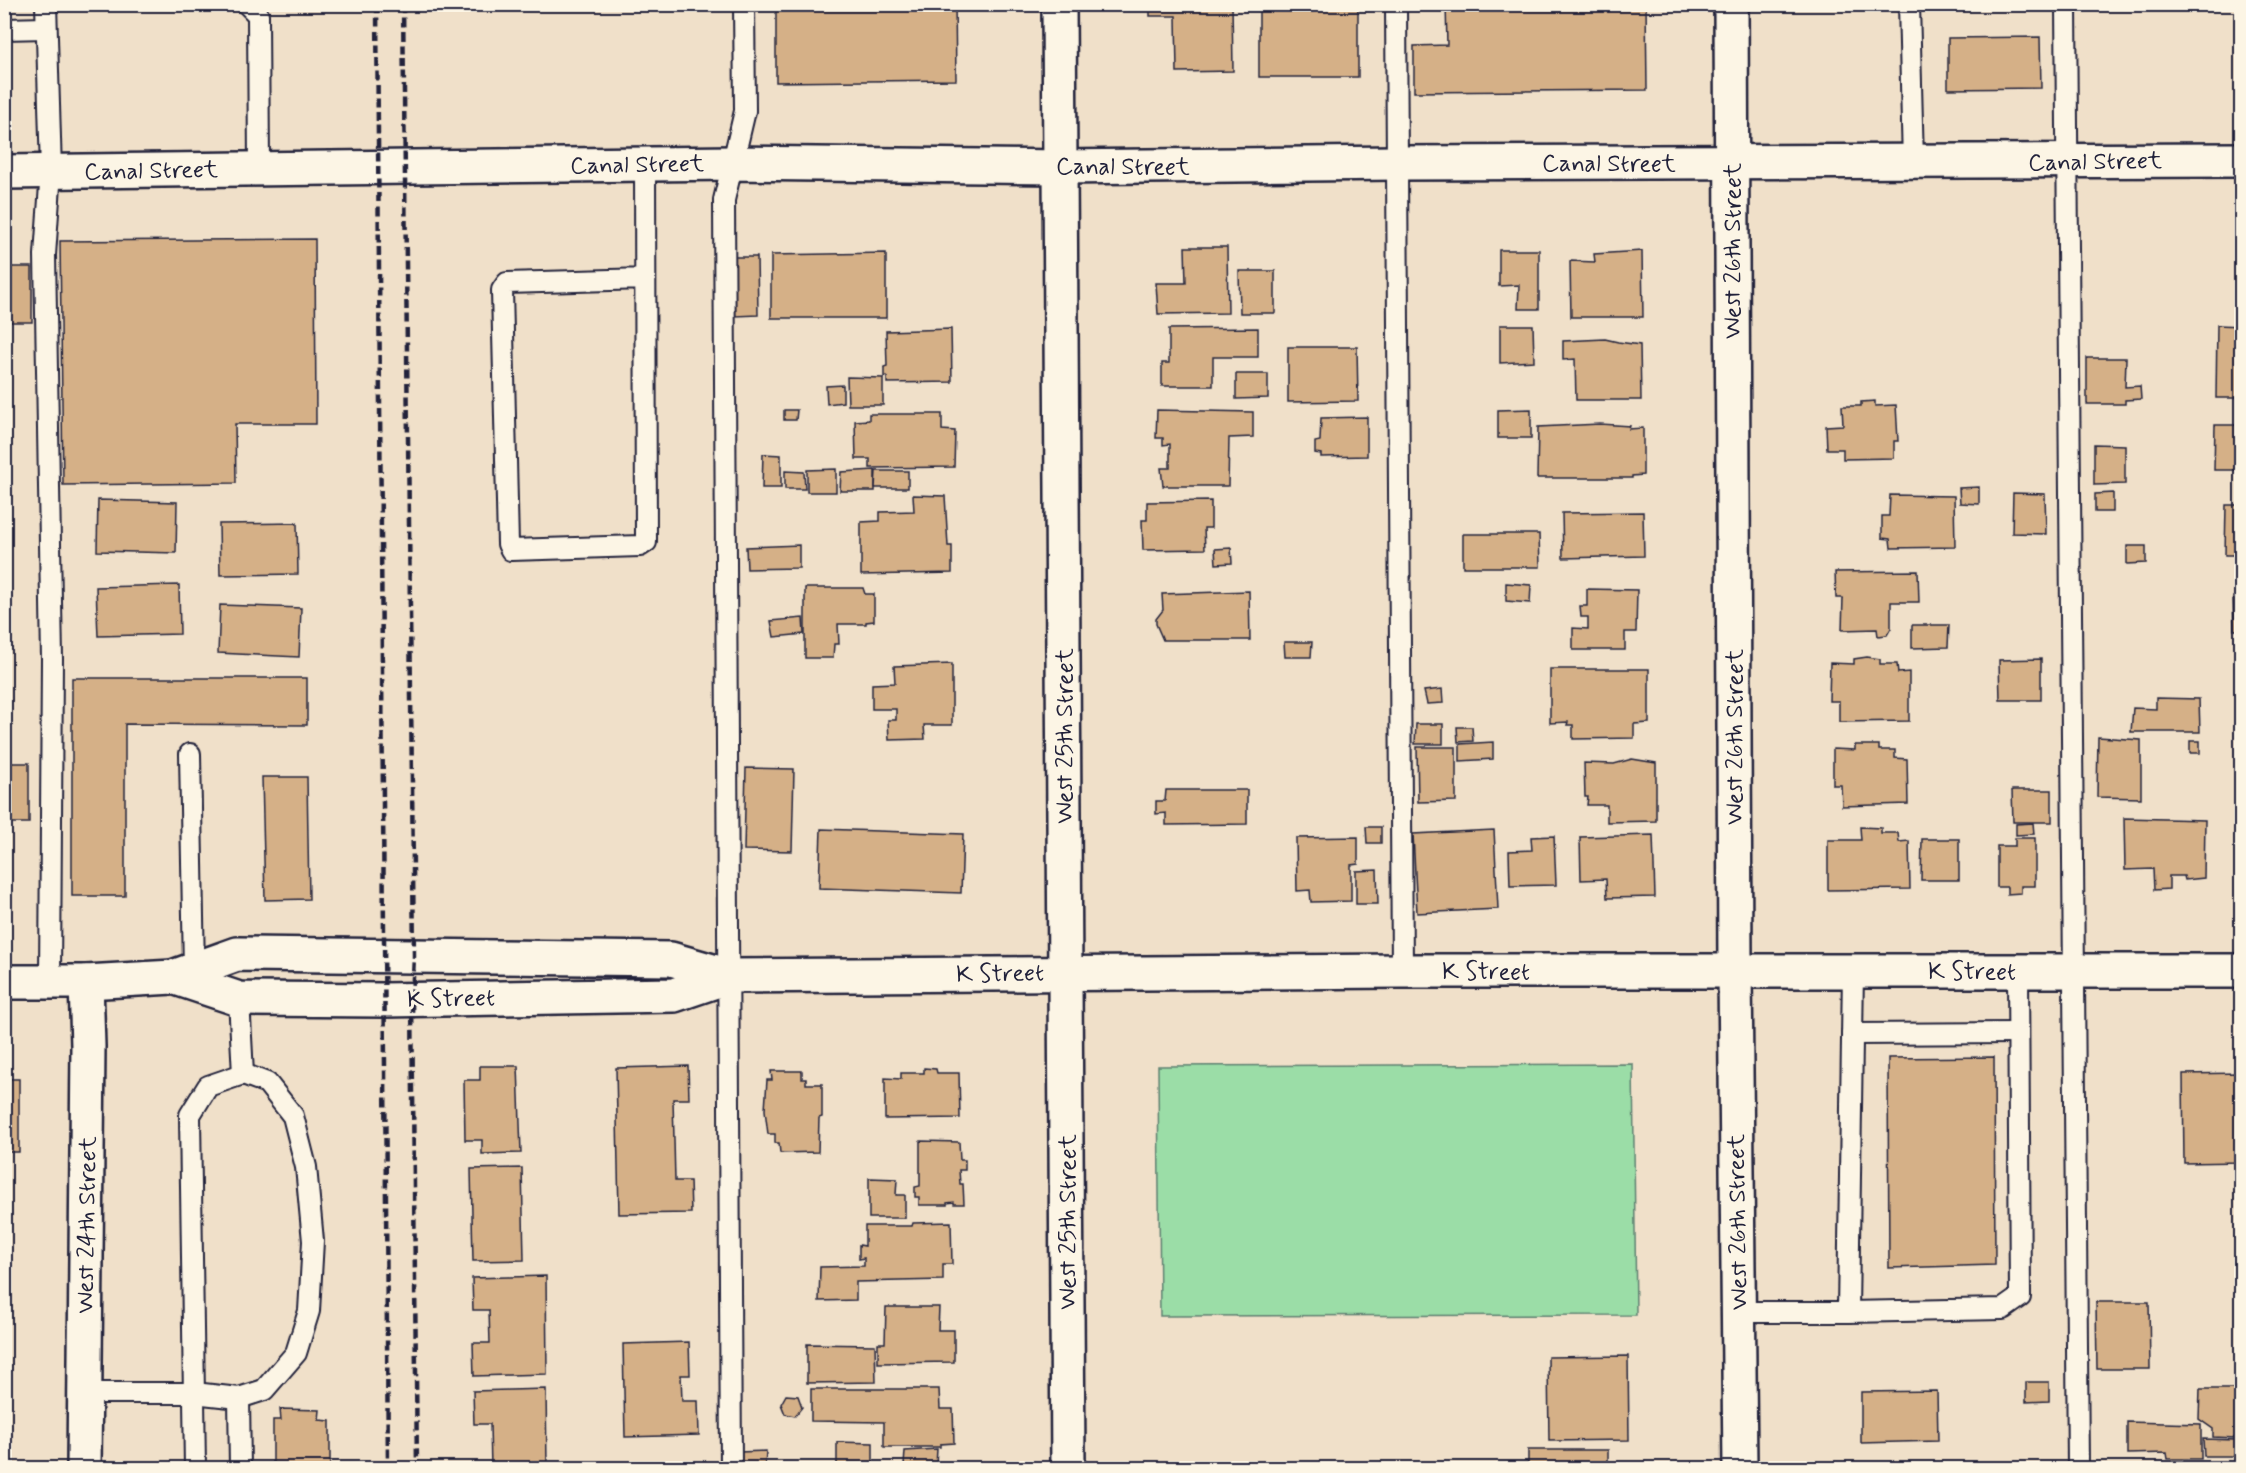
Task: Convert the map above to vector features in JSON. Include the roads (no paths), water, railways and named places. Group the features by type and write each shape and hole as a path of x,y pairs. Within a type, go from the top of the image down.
{"street":[{"name":"West 25th Street","path":"1059,4 1068,1468"},
{"name":"West 26th Street","path":"1731,4 1735,971 1740,1468"},
{"name":"Canal Street","path":"4,172 734,163 1060,167 1397,163 1913,163 2241,160"},
{"name":"K Street","path":"4,982 87,982 183,973 237,954 671,959 730,976 1401,971 2241,971"},
{"name":"K Street","path":"183,973 239,999 384,1000 674,995 730,976"},
{"name":"West 24th Street","path":"84,1468 87,982"}],"lane":[{"path":"46,4 51,171 45,255 52,659 50,982"},
{"path":"247,4 258,15 259,168"},
{"path":"731,1468 724,200 745,111 744,4"},
{"path":"1396,4 1401,971"},
{"path":"1909,4 1913,163"},
{"path":"2066,4 2078,1468"},
{"path":"4,29 46,28"},
{"path":"645,164 646,542 640,546 510,550 508,544 502,290 507,283 645,279"},
{"path":"183,973 190,754"},
{"path":"1738,1312 2003,1309 2020,1297 2018,970"},
{"path":"1848,1312 1853,971"},
{"path":"239,999 243,1074"},
{"path":"1852,1034 2018,1034"},
{"path":"85,1393 194,1393 239,1398 264,1390 296,1353 309,1311 313,1241 306,1167 293,1116 267,1083 243,1074 208,1086 190,1115 194,1393 195,1468"},
{"path":"239,1398 240,1468"}],"railway":[{"path":"377,4 388,1468"},
{"path":"403,4 414,956 412,999 417,1468"}]}
